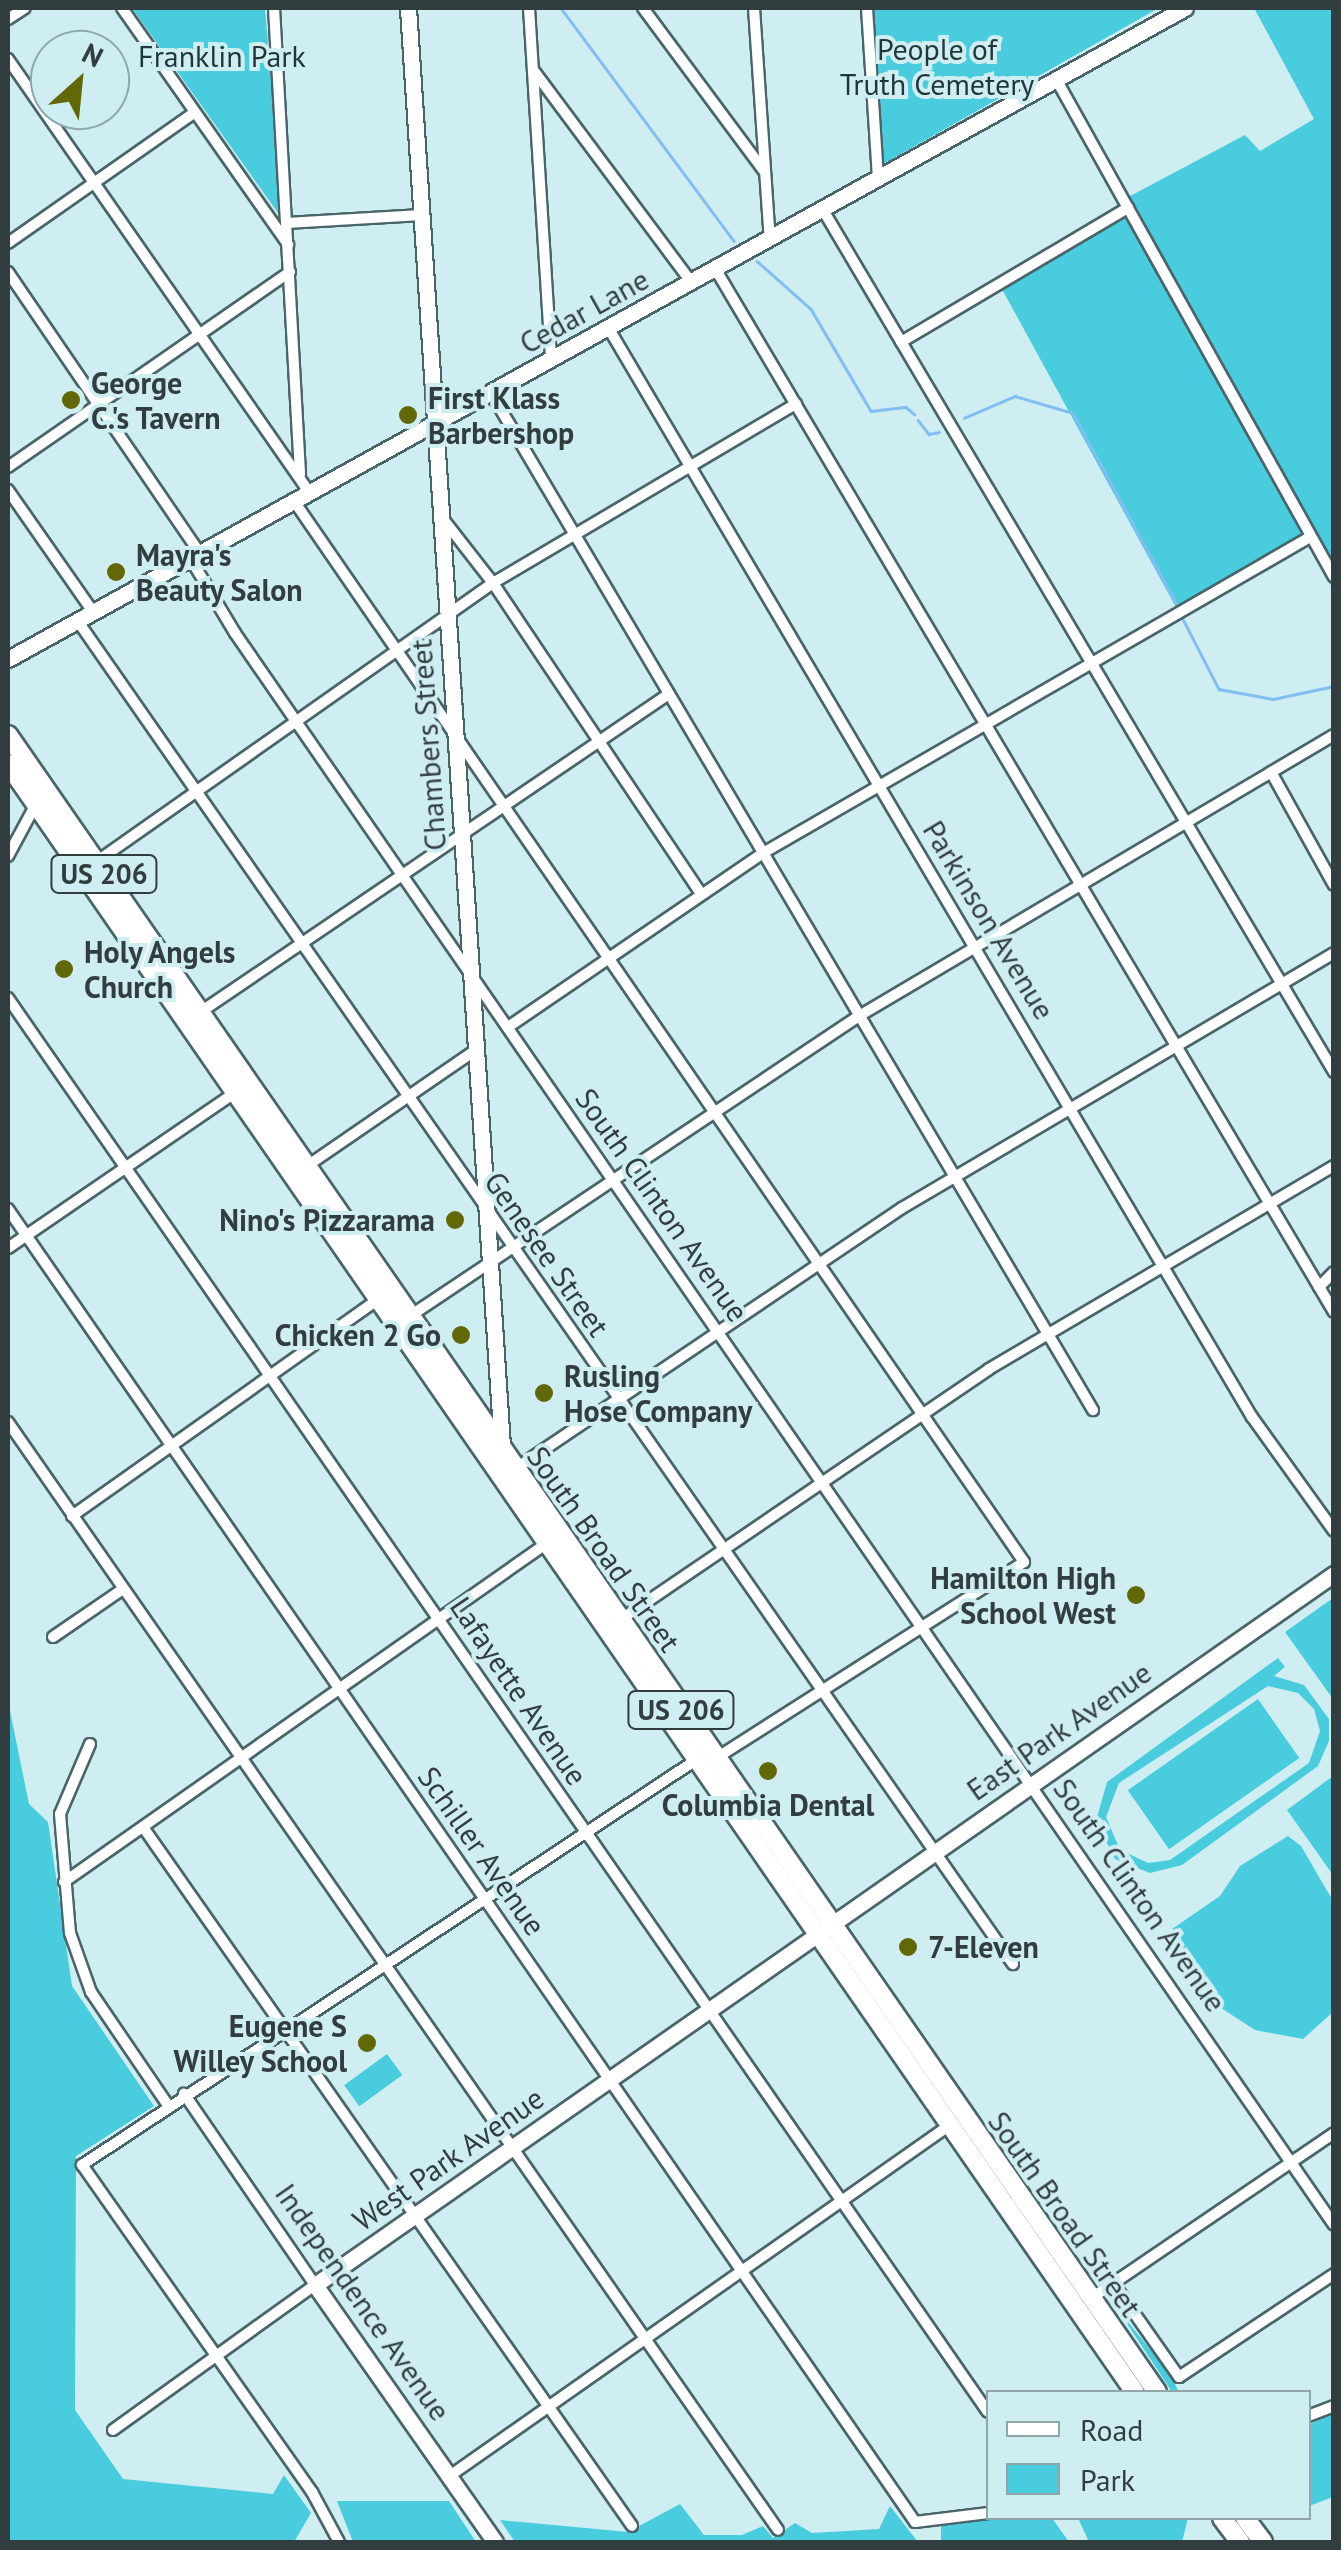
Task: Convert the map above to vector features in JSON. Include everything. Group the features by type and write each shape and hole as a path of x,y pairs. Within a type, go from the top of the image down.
{"main road":[{"name":"South Broad Street","path":"8,735 96,862 193,1017"},
{"name":"South Broad Street","path":"8,764 193,1017 526,1499 620,1620 706,1760"},
{"name":"South Broad Street","path":"242,1088 307,1166 385,1295 409,1316 502,1450 509,1474"},
{"name":"South Broad Street","path":"526,1499 547,1542 706,1760 1083,2304 1134,2390"},
{"name":"South Broad Street","path":"823,1930 950,2125 1083,2304 1154,2390"},
{"path":"1224,2520 1240,2542"},
{"path":"1246,2520 1263,2542"}],"street":[{"path":"8,20 25,8"},
{"path":"122,8 288,244"},
{"path":"274,8 302,496 397,653 1024,1562 484,1899 166,2104 82,2165 218,2357 339,2542"},
{"name":"Chambers Street","path":"408,8 502,1450"},
{"path":"529,8 551,360"},
{"path":"643,8 764,171"},
{"path":"754,8 770,240"},
{"path":"867,8 878,179"},
{"name":"Cedar Lane","path":"8,659 1185,8"},
{"path":"8,59 300,474"},
{"path":"533,70 692,283"},
{"path":"1056,80 1334,576"},
{"path":"8,243 194,114"},
{"path":"901,342 1128,208"},
{"path":"823,210 1334,1072"},
{"path":"287,223 420,215"},
{"path":"716,270 1334,1312"},
{"name":"South Clinton Avenue","path":"8,272 195,555 297,722 1334,2225"},
{"path":"8,468 290,272"},
{"name":"Parkinson Avenue","path":"609,329 1252,1416 1334,1531"},
{"path":"492,393 1093,1410"},
{"path":"96,862 446,615 574,530 796,404"},
{"path":"8,490 93,612"},
{"path":"439,515 493,583 700,892"},
{"path":"508,1027 700,892 763,853 1091,659 1310,537"},
{"name":"Genesee Street","path":"77,620 931,1854 1013,1964"},
{"path":"193,1017 505,808 597,738 669,694"},
{"path":"409,1316 859,1016 1334,735"},
{"path":"1271,772 1334,885"},
{"path":"8,856 36,804"},
{"path":"509,1474 616,1397 955,1177 1334,954"},
{"name":"Lafayette Avenue","path":"8,998 986,2409"},
{"path":"307,1166 476,1050"},
{"path":"8,1248 242,1088"},
{"path":"620,1620 922,1414 1164,1264 1334,1166"},
{"name":"Schiller Avenue","path":"8,1208 915,2522 986,2513"},
{"path":"1319,1287 1334,1272"},
{"path":"72,1516 385,1295"},
{"path":"8,1422 778,2530"},
{"path":"64,1882 547,1542"},
{"name":"East Park Avenue","path":"823,1930 1334,1574"},
{"path":"53,1637 122,1589"},
{"path":"90,1744 60,1814 70,1933 86,1981 166,2104"},
{"path":"143,1827 632,2526"},
{"name":"West Park Avenue","path":"114,2430 823,1930"},
{"name":"Independence Avenue","path":"184,2094 495,2542"},
{"path":"451,2475 844,2204 950,2125"},
{"path":"1083,2304 1334,2133"},
{"path":"1112,2283 1179,2376 1334,2274"}],"green space":[{"name":"Franklin Park","path":"132,8 265,8 283,220"},
{"name":"People of Truth Cemetery","path":"873,8 1156,8 1157,9 883,164"},
{"path":"1254,8 1333,8 1333,589 1305,540 1178,611 997,280 1122,213 1117,203 1245,135 1260,151 1314,119"},
{"path":"1333,1598 1333,1699 1285,1632"},
{"path":"1278,1658 1285,1667 1274,1676 1304,1685 1329,1719 1329,1741 1318,1766 1182,1865 1150,1873 1115,1859 1096,1821 1107,1782","holes":["1268,1686 1298,1693 1314,1709 1320,1731 1309,1763 1170,1860 1148,1863 1120,1850 1106,1817 1119,1783"]},
{"path":"1258,1699 1299,1758 1169,1849 1128,1790"},
{"path":"8,1701 29,1804 48,1822 72,1986 154,2106 76,2156 75,2410 123,2479 273,2494 284,2475 311,2513 294,2542 8,2542"},
{"path":"1333,1776 1333,1875 1287,1810"},
{"path":"1288,1836 1301,1846 1333,1901 1333,2012 1303,2039 1255,2030 1212,2002 1176,1950 1183,1944 1172,1929 1220,1896 1240,1866"},
{"path":"387,2054 402,2075 359,2106 344,2085"},
{"path":"1116,2307 1169,2373 1178,2390 1171,2390"},
{"path":"1333,2412 1333,2497 1311,2505 1311,2424"},
{"path":"337,2501 449,2501 476,2542 353,2542"},
{"path":"680,2504 704,2535 742,2535 763,2526 773,2538 795,2523 812,2533 879,2529 890,2506 918,2542 515,2542 500,2520 628,2532"},
{"path":"953,2520 1053,2520 1069,2542 941,2542 941,2526"},
{"path":"1079,2520 1188,2520 1182,2542 1089,2542"}],"waterway":[{"path":"561,8 734,241"},
{"path":"757,261 811,309 871,411 906,407 914,414"},
{"path":"964,418 1015,396 1073,413 1176,603"},
{"path":"918,420 929,434 939,432"},
{"path":"1183,619 1219,689 1273,699 1334,686"}],"place":[{"name":"George C.'s Tavern","path":"71,400"},
{"name":"First Klass Barbershop","path":"408,415"},
{"name":"Mayra's Beauty Salon","path":"116,572"},
{"name":"Holy Angels Church","path":"64,969"},
{"name":"Nino's Pizzarama","path":"455,1220"},
{"name":"Chicken 2 Go","path":"461,1335"},
{"name":"Rusling Hose Company","path":"544,1393"},
{"name":"Hamilton High School West","path":"1136,1595"},
{"name":"Columbia Dental","path":"768,1771"},
{"name":"7-Eleven","path":"908,1947"},
{"name":"Eugene S Willey School","path":"367,2043"}]}
